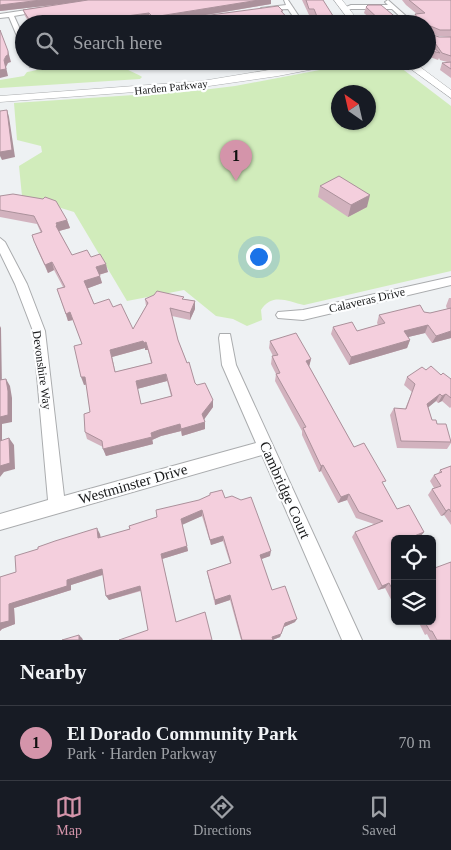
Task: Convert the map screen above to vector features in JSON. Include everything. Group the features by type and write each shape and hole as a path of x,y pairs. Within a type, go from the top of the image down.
{"street":[{"path":"286,0 295,15"},
{"path":"338,0 349,15"},
{"path":"387,0 402,15"},
{"path":"257,8 289,7"},
{"path":"344,9 393,7"},
{"path":"0,16 48,9"},
{"path":"10,15 15,27"},
{"path":"436,39 451,40"},
{"name":"Harden Parkway","path":"0,92 176,80 242,70"},
{"name":"Harden Parkway","path":"0,99 202,84 294,70"},
{"path":"417,70 451,95"},
{"name":"Devonshire Way","path":"0,242 21,284 38,331 57,506"},
{"name":"Calaveras Drive","path":"282,315 303,316 451,281"},
{"name":"Cambridge Court","path":"225,338 229,365 352,640"},
{"name":"Westminster Drive","path":"0,522 265,447"}],"green space":[{"path":"38,70 128,70 142,77 140,79 0,88 0,80 24,76 27,72"},
{"path":"319,70 404,70 451,106 451,271 304,305 281,300 270,301 261,310 262,320 247,326 233,319 216,316 184,290 127,301 74,212 22,196 19,166 42,152 41,146 17,140 14,103 194,91 235,86"}],"building":[{"path":"0,0 41,0 0,5"},
{"path":"88,0 259,0 165,15 151,15 149,13 134,15 26,15 23,10"},
{"path":"306,0 323,0 332,15 316,15 314,9 309,9"},
{"path":"409,0 451,0 451,30 436,28 436,15 415,14 425,13"},
{"path":"368,5 381,5 393,15 374,15 366,7"},
{"path":"278,6 285,15 210,15"},
{"path":"0,30 8,55 4,60 6,69 0,70"},
{"path":"436,36 451,37 451,56 442,53 436,44"},
{"path":"451,62 451,69 442,63"},
{"path":"7,110 12,150 0,152 0,111"},
{"path":"339,176 370,195 351,205 320,186"},
{"path":"13,194 43,199 45,197 56,201 67,220 56,223 56,226 72,255 87,250 91,257 100,254 106,264 96,267 100,276 84,281 94,304 109,299 113,307 121,304 133,329 148,303 145,299 154,295 157,291 195,301 190,313 170,308 178,340 187,363 189,362 195,383 197,385 205,383 213,400 202,414 205,422 181,429 180,424 151,433 152,437 103,449 102,441 85,432 84,414 90,412 85,377 81,377 74,346 82,344 70,312 66,314 57,289 65,287 52,262 45,265 34,241 32,235 42,232 34,216 0,210 0,196","holes":["143,341 144,343 146,342 152,363 115,372 110,350","166,374 172,396 141,404 136,381"]},
{"path":"420,305 424,312 430,313 451,308 451,331 436,336 428,325 404,331 410,340 351,357 333,327 352,322 357,331 385,323 379,315"},
{"path":"296,333 311,359 306,361 354,447 364,443 386,481 382,482 397,509 409,505 424,532 417,535 391,535 391,587 389,583 382,586 355,532 383,521 359,512 349,494 341,497 323,465 321,466 303,428 306,427 276,374 280,373 272,356 278,355 270,341"},
{"path":"431,366 441,375 443,373 451,379 451,398 446,394 442,396 440,394 427,404 432,420 436,420 437,424 446,424 451,442 401,441 394,408 406,409 415,384 407,377 422,367 426,370"},
{"path":"6,379 8,415 0,417 0,380"},
{"path":"9,438 10,463 0,466 0,441"},
{"path":"451,466 451,512 449,509 446,511 432,489 441,486 434,475 442,472 440,470"},
{"path":"222,490 225,498 232,496 241,500 251,497 271,551 260,555 272,590 285,586 297,619 285,623 281,634 272,637 273,640 242,640 230,595 215,600 207,571 231,563 223,536 210,540 202,510 181,519 187,546 161,554 176,622 205,612 212,640 119,640 148,630 140,586 106,596 102,569 67,580 67,586 9,604 9,621 0,623 0,577 16,572 15,556 97,528 98,538 130,529 129,526 157,517 156,510 199,500 210,495 210,493"},
{"path":"451,562 451,640 437,640 426,625 436,625 436,568"},
{"path":"79,635 79,640 62,640"}],"place":[{"name":"El Dorado Community Park","path":"236,181"}]}
